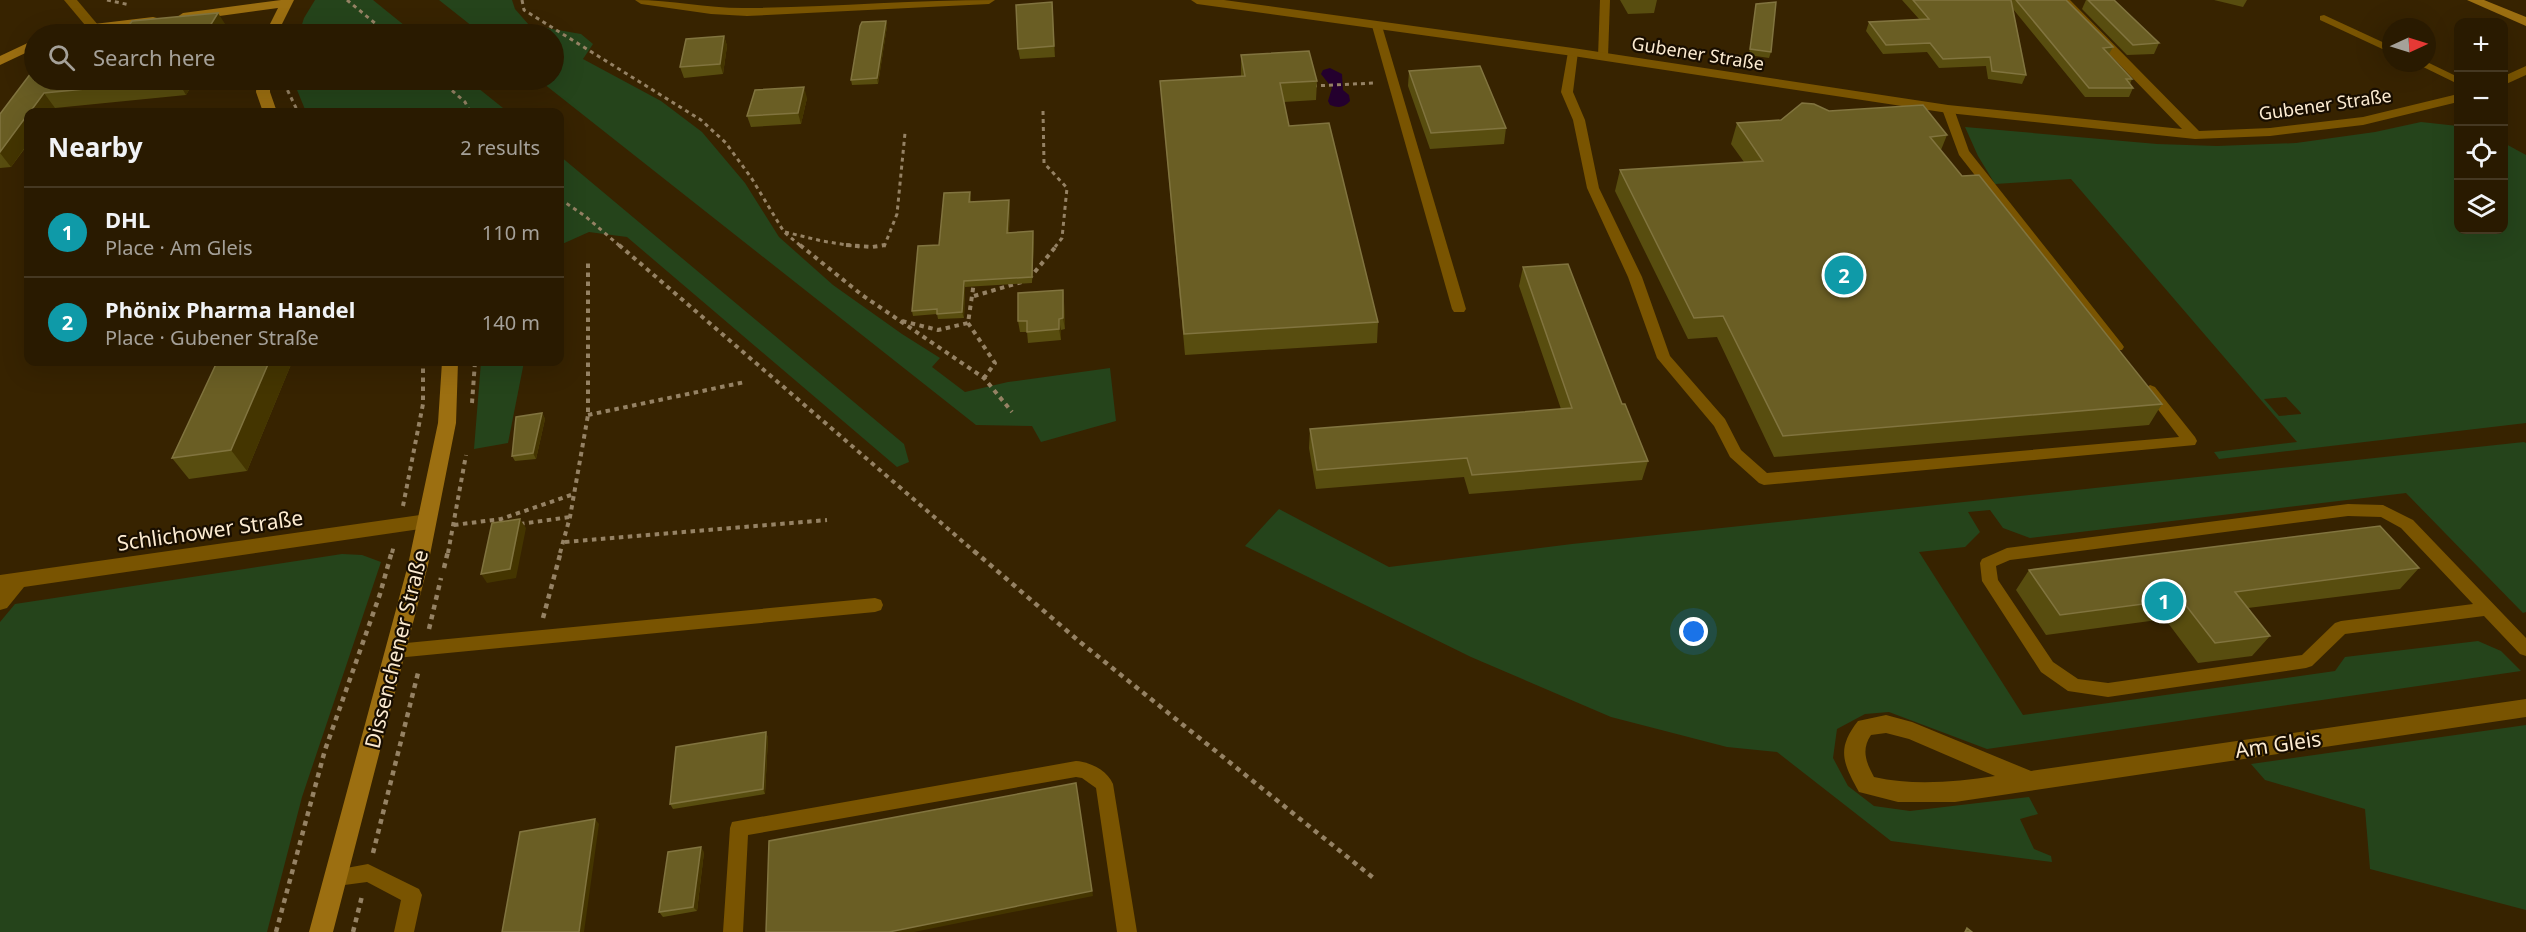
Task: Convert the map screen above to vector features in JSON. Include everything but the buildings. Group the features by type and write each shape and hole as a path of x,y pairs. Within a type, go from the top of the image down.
{"main road":[{"path":"2473,0 2526,22"},
{"path":"123,24 287,1"},
{"path":"276,24 287,1"},
{"path":"0,61 24,49"},
{"path":"263,90 269,108"},
{"name":"Dissenchener Straße","path":"321,932 396,651 427,521 447,423 450,366"}],"street":[{"path":"70,0 91,24"},
{"path":"641,0 711,10 747,12 989,0"},
{"name":"Gubener Straße","path":"1197,0 1573,52 1947,110 2195,135 2270,132 2363,121 2454,99"},
{"path":"2063,0 2195,135"},
{"path":"2508,79 2526,70"},
{"name":"Schlichower Straße","path":"9,582 427,521"},
{"path":"0,602 9,582"},
{"name":"Am Gleis","path":"2030,781 1912,731 1886,724 1865,727 1855,739 1854,762 1867,785 1898,792 1955,792 2030,781 2526,708"}],"lane":[{"path":"1603,57 1605,0"},
{"path":"2324,18 2382,46"},
{"path":"1377,26 1459,309"},
{"path":"1573,52 1567,92 1579,120 1593,188 1635,277 1664,358 1720,423 1735,453 1764,479 2190,441 2139,375"},
{"path":"2436,71 2454,79"},
{"path":"1947,110 1963,152 2124,356"},
{"path":"2488,609 2341,628 2306,661 2108,690 2074,686 2048,667 1990,581 1988,563 2007,555 2348,510 2383,512 2407,524 2488,609 2526,649"},
{"path":"396,651 875,605"},
{"path":"733,932 739,828 1076,769 1086,770 1104,784 1127,932"},
{"path":"337,877 368,873 412,896 404,932"}],"path":[{"path":"107,0 135,6"},
{"path":"347,0 375,24"},
{"path":"522,0 524,10 546,24"},
{"path":"564,36 701,120 726,143 752,179 784,232 810,255 898,320 984,378 1012,411"},
{"path":"1312,86 1393,82"},
{"path":"288,90 296,108"},
{"path":"451,90 465,102 468,108"},
{"path":"974,296 1010,287 1032,278 1062,238 1067,188 1044,163 1043,111"},
{"path":"784,232 822,242 869,248 885,247 897,214 905,133"},
{"path":"564,202 585,216 1080,642 1376,880"},
{"path":"537,638 570,517 588,415 588,261"},
{"path":"975,272 974,296 968,324 995,363 984,378"},
{"path":"898,320 938,330 968,324"},
{"path":"276,932 325,750 380,594 399,526 423,404 423,366"},
{"path":"588,415 745,382"},
{"path":"454,525 501,519 575,494"},
{"path":"515,524 570,517"},
{"path":"501,519 508,522"},
{"path":"564,542 827,520"},
{"path":"353,932 368,873"}],"green space":[{"path":"315,0 373,0 403,24 302,24"},
{"path":"439,0 512,0 515,9 528,24 469,24"},
{"path":"564,31 581,34 593,44 583,59 661,101 702,132 745,183 779,237 833,285 940,358 932,367 965,392 1008,382 1110,368 1116,421 1041,442 1032,426 976,425 552,90 564,90"},
{"path":"297,90 480,90 503,108 304,108"},
{"path":"2421,122 2454,126 2454,234 2508,234 2508,145 2526,155 2526,423 2219,459 2214,452 2297,442 2071,179 1995,184 1978,156 1965,127 2157,144 2217,146 2296,143 2375,132","holes":["2286,397 2301,414 2279,416 2264,399"]},
{"path":"564,159 904,444 909,462 897,467 627,237 589,232 564,243"},
{"path":"481,366 523,366 508,443 474,449"},
{"path":"2526,443 2526,612 2523,613 2406,493 2030,538 2003,528 1990,510 1968,512 1980,532 1965,547 1919,552 2023,715 2335,671 2345,657 2478,641 2501,651 2521,671 1987,749 1889,712 1865,714 1837,729 1833,758 1848,786 1874,806 1910,811 2029,797 2038,814 2020,819 2034,849 2051,856 2052,862 1891,841 1777,752 1727,747 1611,717 1471,657 1245,546 1279,509 1389,567 1572,544"},
{"path":"342,554 362,555 381,562 302,797 267,932 0,932 0,622 15,604"},
{"path":"2526,725 2526,910 2370,869 2365,809 2265,780 2251,764"}],"shaded area":[{"path":"1330,68 1342,74 1343,90 1349,95 1350,101 1343,106 1330,105 1328,101 1332,88 1321,74 1323,70"}],"place":[{"name":"Phönix Pharma Handel","path":"1844,275"},
{"name":"DHL","path":"2164,601"}]}
